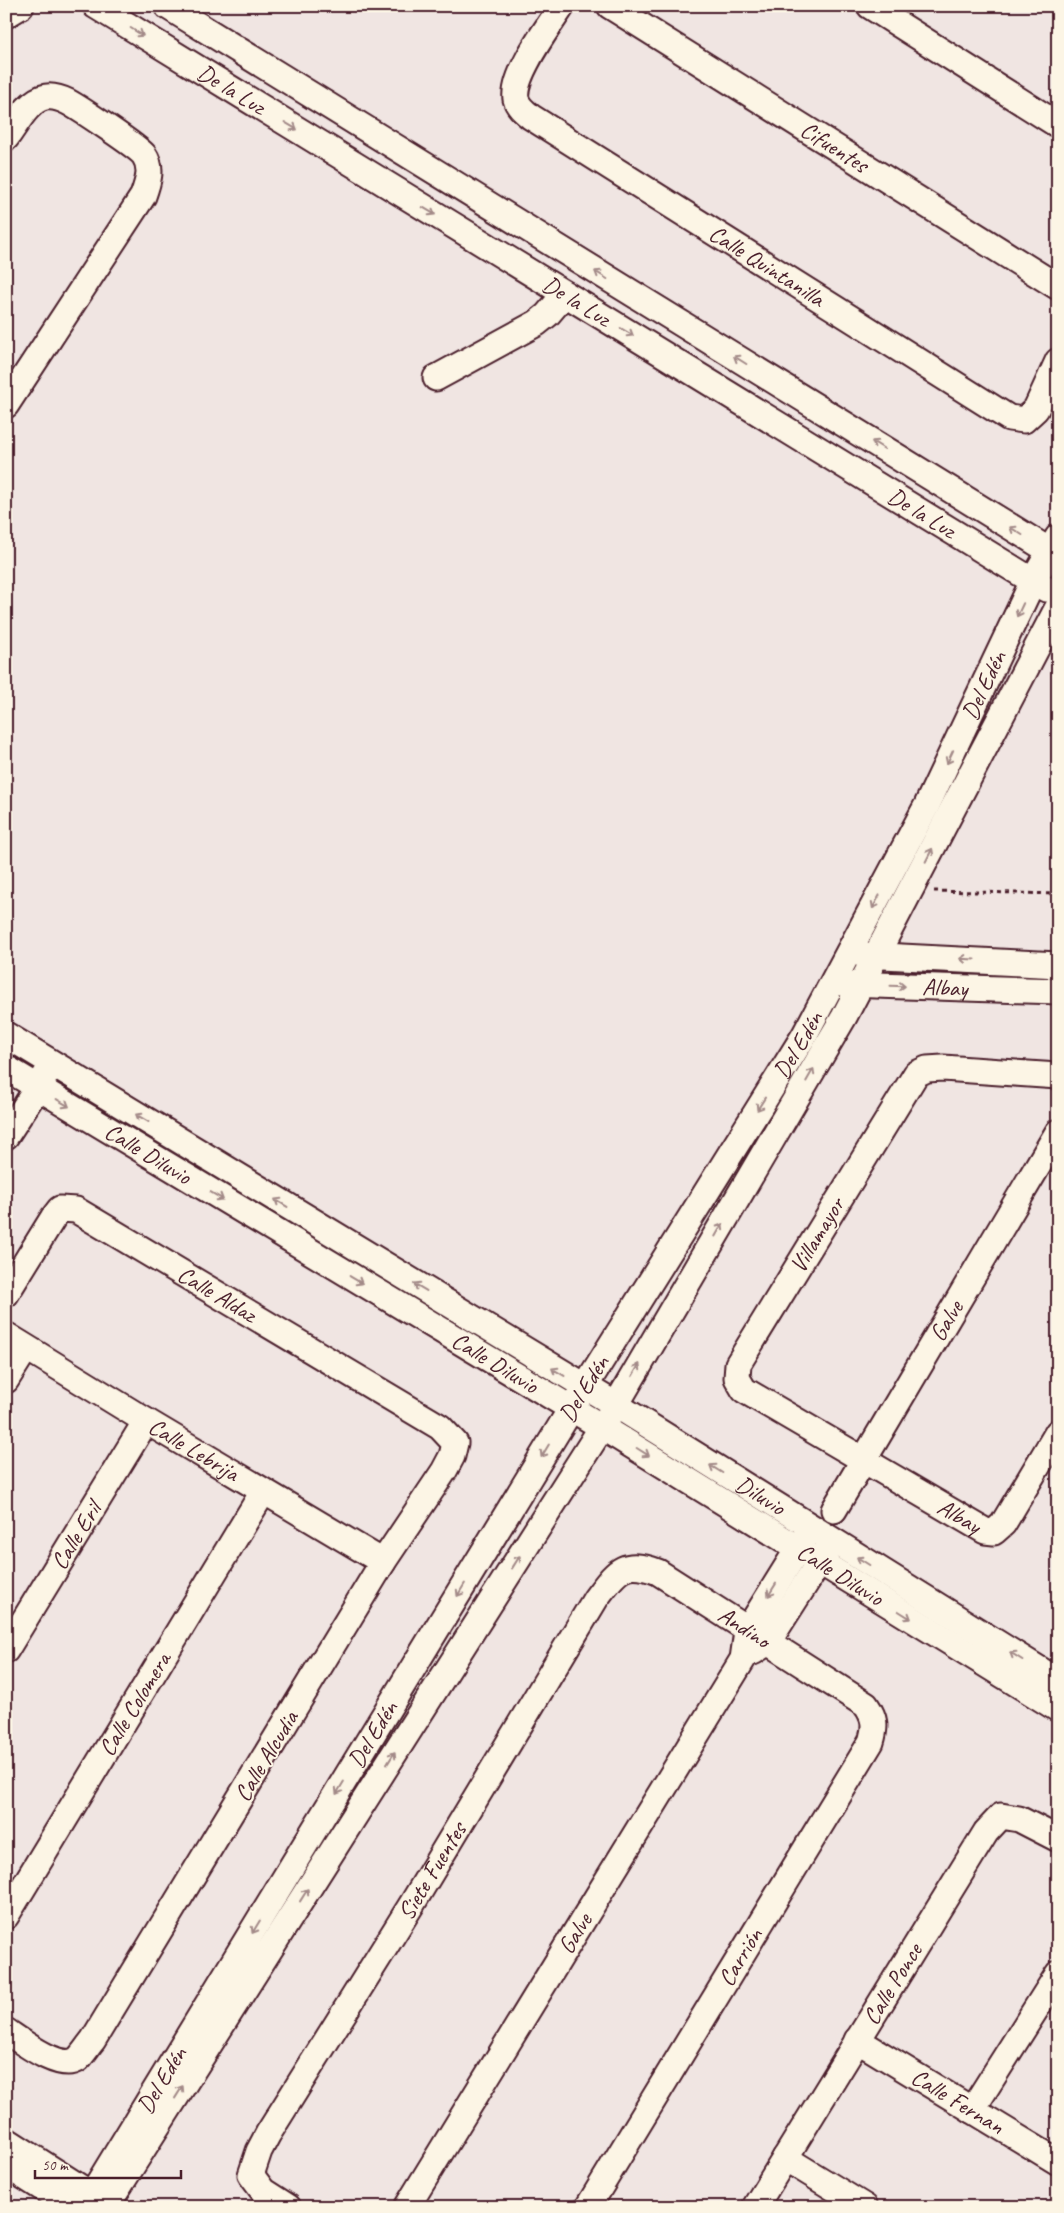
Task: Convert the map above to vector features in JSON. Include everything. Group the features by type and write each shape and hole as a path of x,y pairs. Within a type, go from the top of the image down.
{"street":[{"path":"6,15 21,6"},
{"name":"De la Luz","path":"96,6 1058,596"},
{"name":"De la Luz","path":"167,6 1055,548"},
{"name":"Calle Quintanilla","path":"562,6 527,61 518,83 516,99 521,108 542,125 1009,418 1024,420 1036,408 1058,361"},
{"name":"Cifuentes","path":"610,6 1058,287"},
{"path":"870,6 1058,125"},
{"path":"6,138 29,107 46,97 57,98 75,107 144,154 149,167 148,183 143,196 6,405"},
{"path":"436,378 537,323 547,315 565,294"},
{"name":"Del Edén","path":"95,2205 570,1409 585,1388 804,1036 927,805 1034,581 1055,548"},
{"name":"Del Edén","path":"95,2205 616,1405 844,1017 1058,607"},
{"name":"Albay","path":"848,955 1058,965"},
{"name":"Albay","path":"831,984 1058,991"},
{"name":"Diluvio","path":"6,1035 585,1388 616,1405 804,1539"},
{"path":"9,1077 30,1050"},
{"path":"6,1136 53,1064"},
{"name":"Villamayor","path":"870,1463 744,1390 737,1378 738,1364 916,1074 927,1069 943,1068 1058,1076"},
{"name":"Calle Diluvio","path":"9,1077 37,1087 570,1409 804,1539 1058,1709"},
{"name":"Galve","path":"834,1510 870,1463 1058,1132"},
{"name":"Calle Aldaz","path":"6,1294 60,1209 76,1210 440,1427 455,1443"},
{"path":"6,1380 16,1342"},
{"name":"Calle Lebrija","path":"16,1342 263,1492 383,1562"},
{"name":"Calle Eril","path":"6,1650 146,1421"},
{"name":"Albay","path":"870,1463 984,1531 994,1532 1003,1524 1058,1432"},
{"name":"Calle Alcudia","path":"6,2031 54,2060 69,2063 77,2059 93,2040 383,1562 444,1471 452,1456 455,1443"},
{"name":"Calle Colomera","path":"6,1916 263,1492"},
{"path":"757,1636 804,1539"},
{"path":"757,1636 825,1552 1058,1681"},
{"name":"Andino","path":"617,1570 636,1566 658,1572 866,1705"},
{"name":"Siete Fuentes","path":"288,2207 262,2191 251,2175 268,2134 412,1904 596,1598 617,1570"},
{"name":"Galve","path":"407,2207 757,1636"},
{"name":"Carrión","path":"588,2207 871,1742 875,1724 874,1716 866,1705"},
{"name":"Calle Ponce","path":"755,2207 986,1832 1001,1816 1019,1819 1058,1840"},
{"path":"972,2110 1051,1998 1058,1974"},
{"name":"Calle Fernan","path":"857,2040 1058,2162"},
{"path":"6,2140 95,2205"},
{"path":"785,2158 865,2207"},
{"path":"6,2165 95,2205"}],"path":[{"path":"911,890 1058,894"}]}
